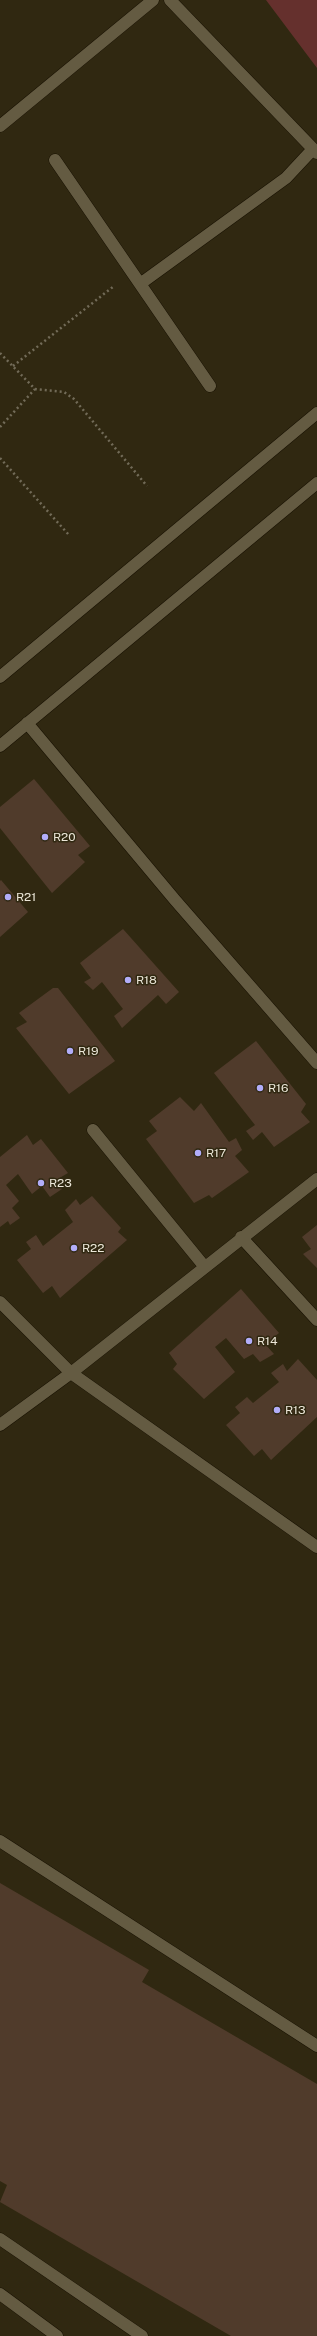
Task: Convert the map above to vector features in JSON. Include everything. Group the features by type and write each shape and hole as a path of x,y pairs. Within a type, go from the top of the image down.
{"street":[{"path":"0,126 153,0"},
{"path":"140,284 286,178 315,151 170,0"},
{"path":"55,160 210,386"},
{"path":"0,677 317,414"},
{"path":"0,746 317,483"},
{"path":"27,723 175,900 317,1063"},
{"path":"93,1130 204,1266"},
{"path":"0,1425 71,1373 240,1237 317,1178"},
{"path":"240,1237 317,1320"},
{"path":"0,1302 71,1373 317,1547"},
{"path":"0,1841 317,2046"},
{"path":"0,2239 142,2336"},
{"path":"0,2294 57,2336"}],"path":[{"path":"13,366 132,272"},
{"path":"0,353 36,389 64,392 74,399 148,486"},
{"path":"0,427 36,389"},
{"path":"0,458 69,535"}],"shaded area":[{"path":"266,0 317,0 317,68"}],"building":[{"name":"R20","path":"34,779 90,846 78,855 85,862 52,893 0,828 0,807"},
{"name":"R21","path":"1,880 28,912 0,937 0,881"},
{"name":"R18","path":"123,929 179,992 166,1004 158,995 122,1028 114,1016 123,1009 102,982 93,990 84,982 91,978 80,963"},
{"name":"R19","path":"53,988 58,988 115,1061 69,1094 16,1028 27,1022 19,1013"},
{"name":"R16","path":"256,1041 306,1104 301,1112 310,1122 274,1147 262,1132 253,1140 246,1131 255,1125 214,1073"},
{"name":"R17","path":"180,1097 194,1111 201,1103 229,1142 236,1138 242,1150 235,1156 249,1172 212,1198 209,1195 194,1203 146,1139 157,1131 149,1121"},
{"name":"R23","path":"27,1135 33,1145 41,1139 68,1173 56,1180 62,1189 50,1197 42,1186 32,1194 18,1174 6,1185 19,1201 12,1208 20,1218 10,1225 8,1221 0,1227 0,1157"},
{"name":"R22","path":"92,1196 121,1228 118,1232 127,1240 60,1298 52,1286 43,1293 17,1260 31,1249 26,1242 36,1235 43,1246 73,1222 65,1210 76,1199 80,1205"},
{"path":"317,1225 317,1268 303,1254 311,1249 302,1237"},
{"name":"R14","path":"241,1289 279,1333 265,1344 274,1354 260,1362 253,1354 244,1359 226,1338 215,1347 235,1372 204,1399 173,1369 177,1364 169,1353"},
{"name":"R13","path":"298,1359 317,1380 317,1417 271,1460 262,1449 254,1456 226,1425 240,1413 235,1407 247,1397 253,1403 279,1382 271,1373 283,1364 287,1371"},
{"path":"0,1883 149,1970 142,1982 317,2084 317,2336 231,2336 0,2202 7,2185 0,2181"}],"place":[{"name":"R20","path":"45,837"},
{"name":"R21","path":"8,897"},
{"name":"R18","path":"128,980"},
{"name":"R19","path":"70,1051"},
{"name":"R16","path":"260,1088"},
{"name":"R17","path":"198,1153"},
{"name":"R23","path":"41,1183"},
{"name":"R22","path":"74,1248"},
{"name":"R14","path":"249,1341"},
{"name":"R13","path":"277,1410"}]}
